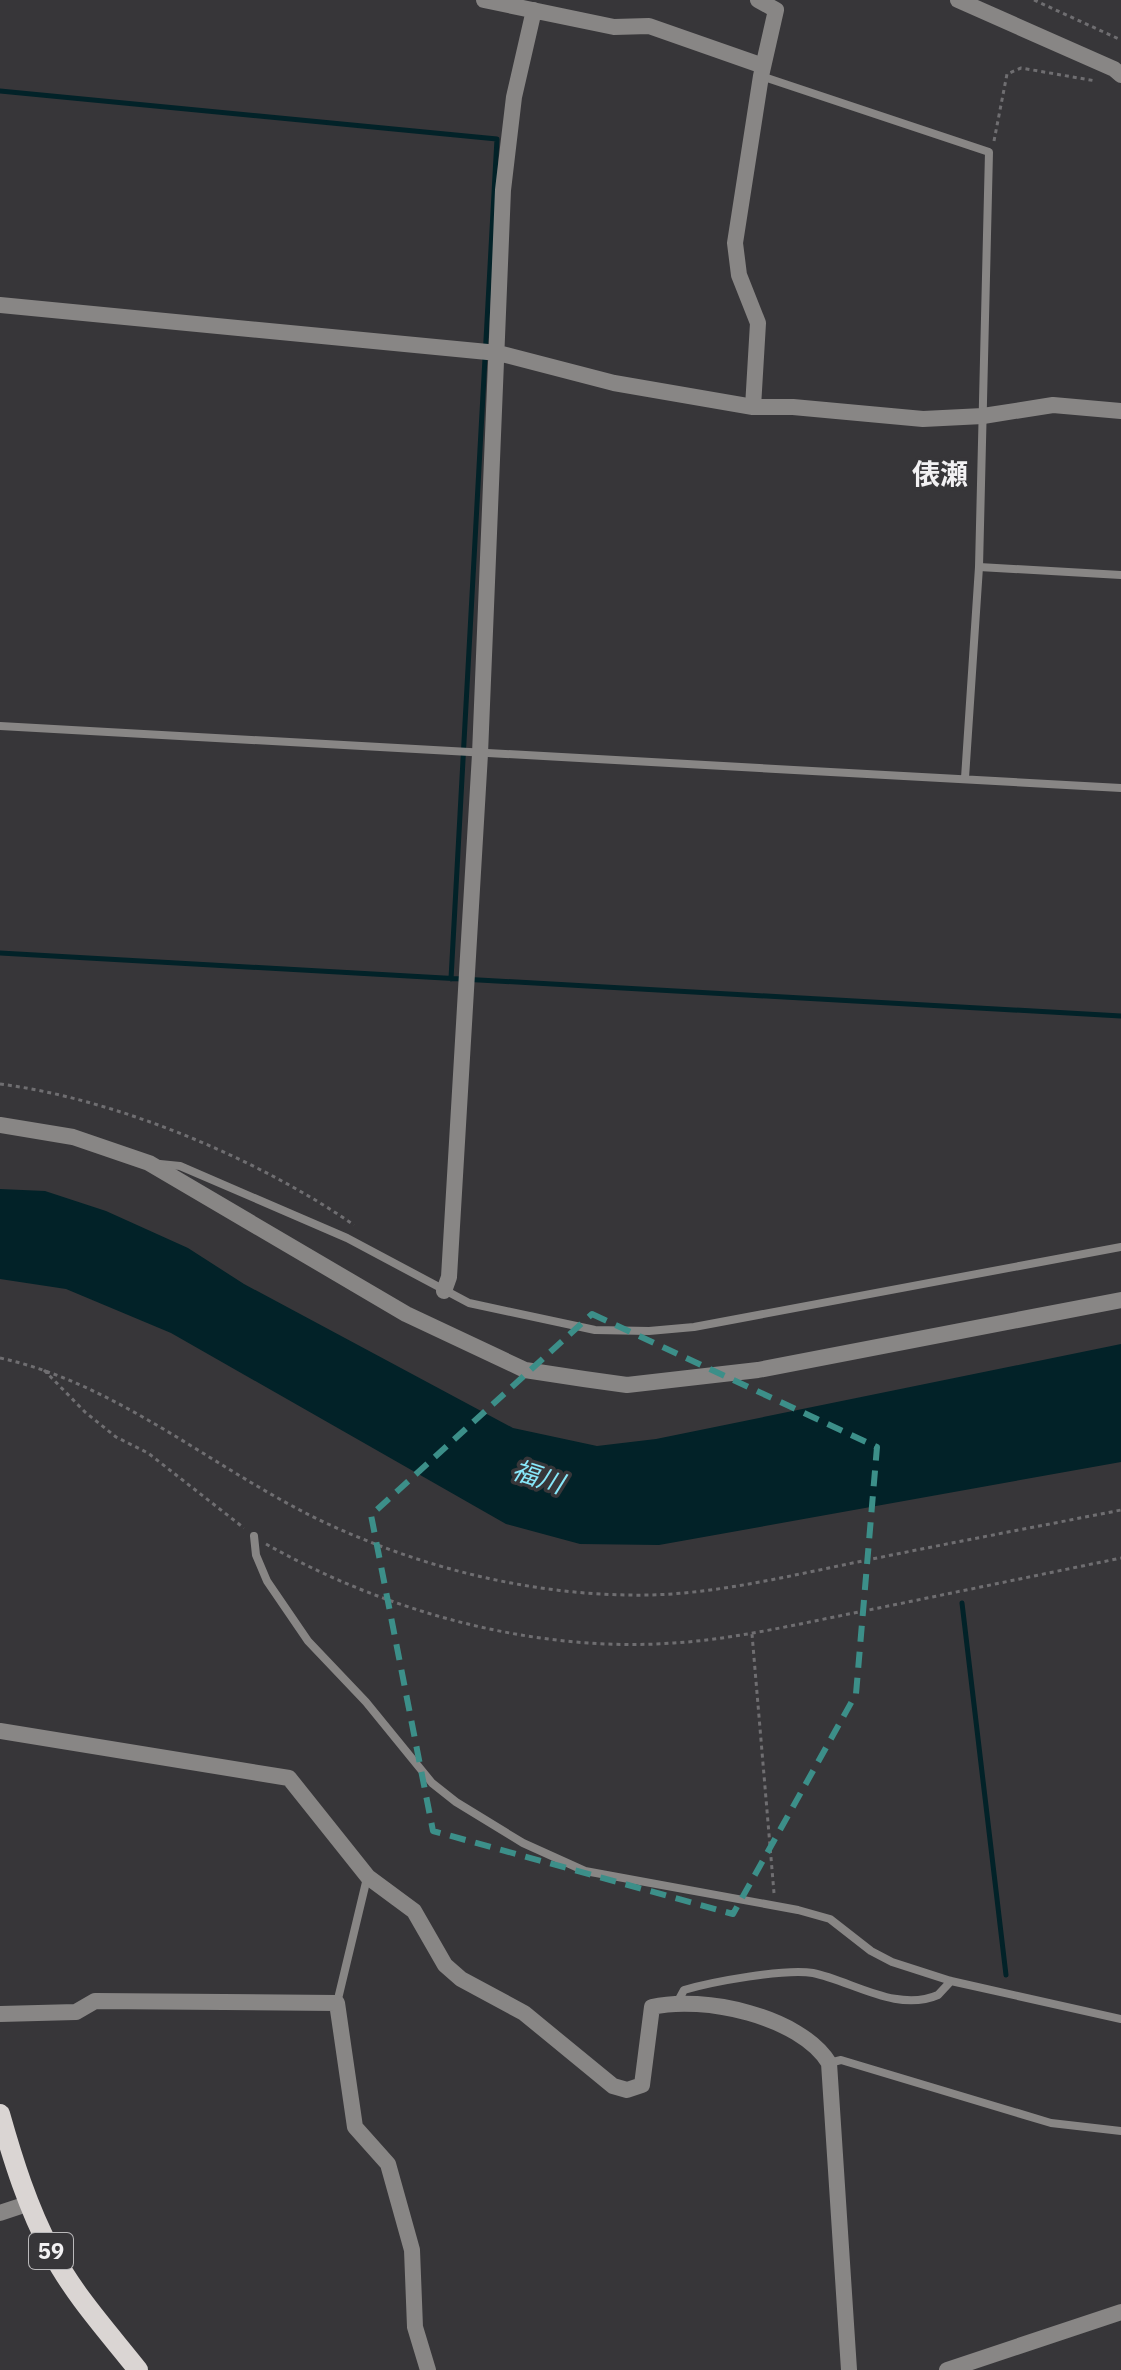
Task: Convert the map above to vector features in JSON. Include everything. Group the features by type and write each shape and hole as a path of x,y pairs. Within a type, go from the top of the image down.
{"main road":[{"name":"59","path":"0,2114 30,2203 66,2276 138,2370"}],"street":[{"path":"484,0 536,5 614,27 649,26 762,71"},
{"path":"753,407 758,323 739,275 735,243 762,71 778,5 758,0"},
{"path":"958,0 1114,69 1121,75"},
{"path":"444,1291 449,1277 480,754 503,190 514,97 536,5"},
{"path":"0,305 498,353 614,383 753,407 793,407 923,419 983,416 1053,405 1121,411"},
{"path":"0,1125 73,1137 149,1163 406,1314 525,1370 607,1383 664,1383 758,1370 1121,1300"},
{"path":"0,1731 280,1774 289,1778 368,1877 414,1911 445,1965 461,1979 524,2013 613,2086 627,2090 642,2085 652,2007 678,2001 758,2015 790,2028 822,2053 829,2063 849,2370"},
{"path":"0,2014 76,2012 95,2001 337,2003 355,2127 381,2152 388,2164 412,2250 415,2327 428,2370"},
{"path":"0,2213 30,2203"},
{"path":"947,2370 1121,2312"}],"lane":[{"path":"762,71 989,152 979,567 965,778"},
{"path":"979,567 1121,575"},
{"path":"0,726 1121,788"},
{"path":"149,1163 180,1166 244,1192 347,1238 469,1303 562,1325 649,1331 694,1327 1121,1247"},
{"path":"254,1536 256,1555 267,1581 308,1641 366,1702 432,1783 456,1802 523,1843 585,1871 830,1919 871,1951 892,1962 951,1981 1121,2019"},
{"path":"337,2003 368,1877"},
{"path":"678,2001 684,1990 699,1986 805,1972 882,1996 912,1999 938,1995 951,1981"},
{"path":"829,2063 841,2060 1051,2123 1121,2131"}],"path":[{"path":"1034,0 1121,40"},
{"path":"989,152 996,137 1007,74 1021,68 1097,81"},
{"path":"0,1084 42,1089 133,1116 281,1182 321,1202 355,1226"},
{"path":"0,1358 42,1367 169,1433 276,1498 326,1523 382,1547 447,1567 532,1586 626,1595 696,1590 772,1580 1121,1510"},
{"path":"42,1367 85,1412 116,1437 148,1453 254,1536 316,1572 374,1595 457,1621 517,1634 583,1641 673,1643 752,1634 1121,1558"},
{"path":"752,1634 775,1907"}],"highlighted area":[{"path":"592,1314 877,1447 856,1694 733,1914 433,1831 371,1515"}],"water":[{"name":"福川","path":"0,1189 45,1191 106,1211 188,1248 244,1284 513,1428 597,1446 656,1439 1121,1344 1121,1462 659,1545 580,1544 506,1524 171,1333 66,1289 0,1279"}],"waterway":[{"path":"0,91 497,139 451,979"},
{"path":"0,953 1121,1016"},
{"path":"962,1603 1006,1975"}],"district":[{"name":"俵瀬","path":"940,474"}]}
